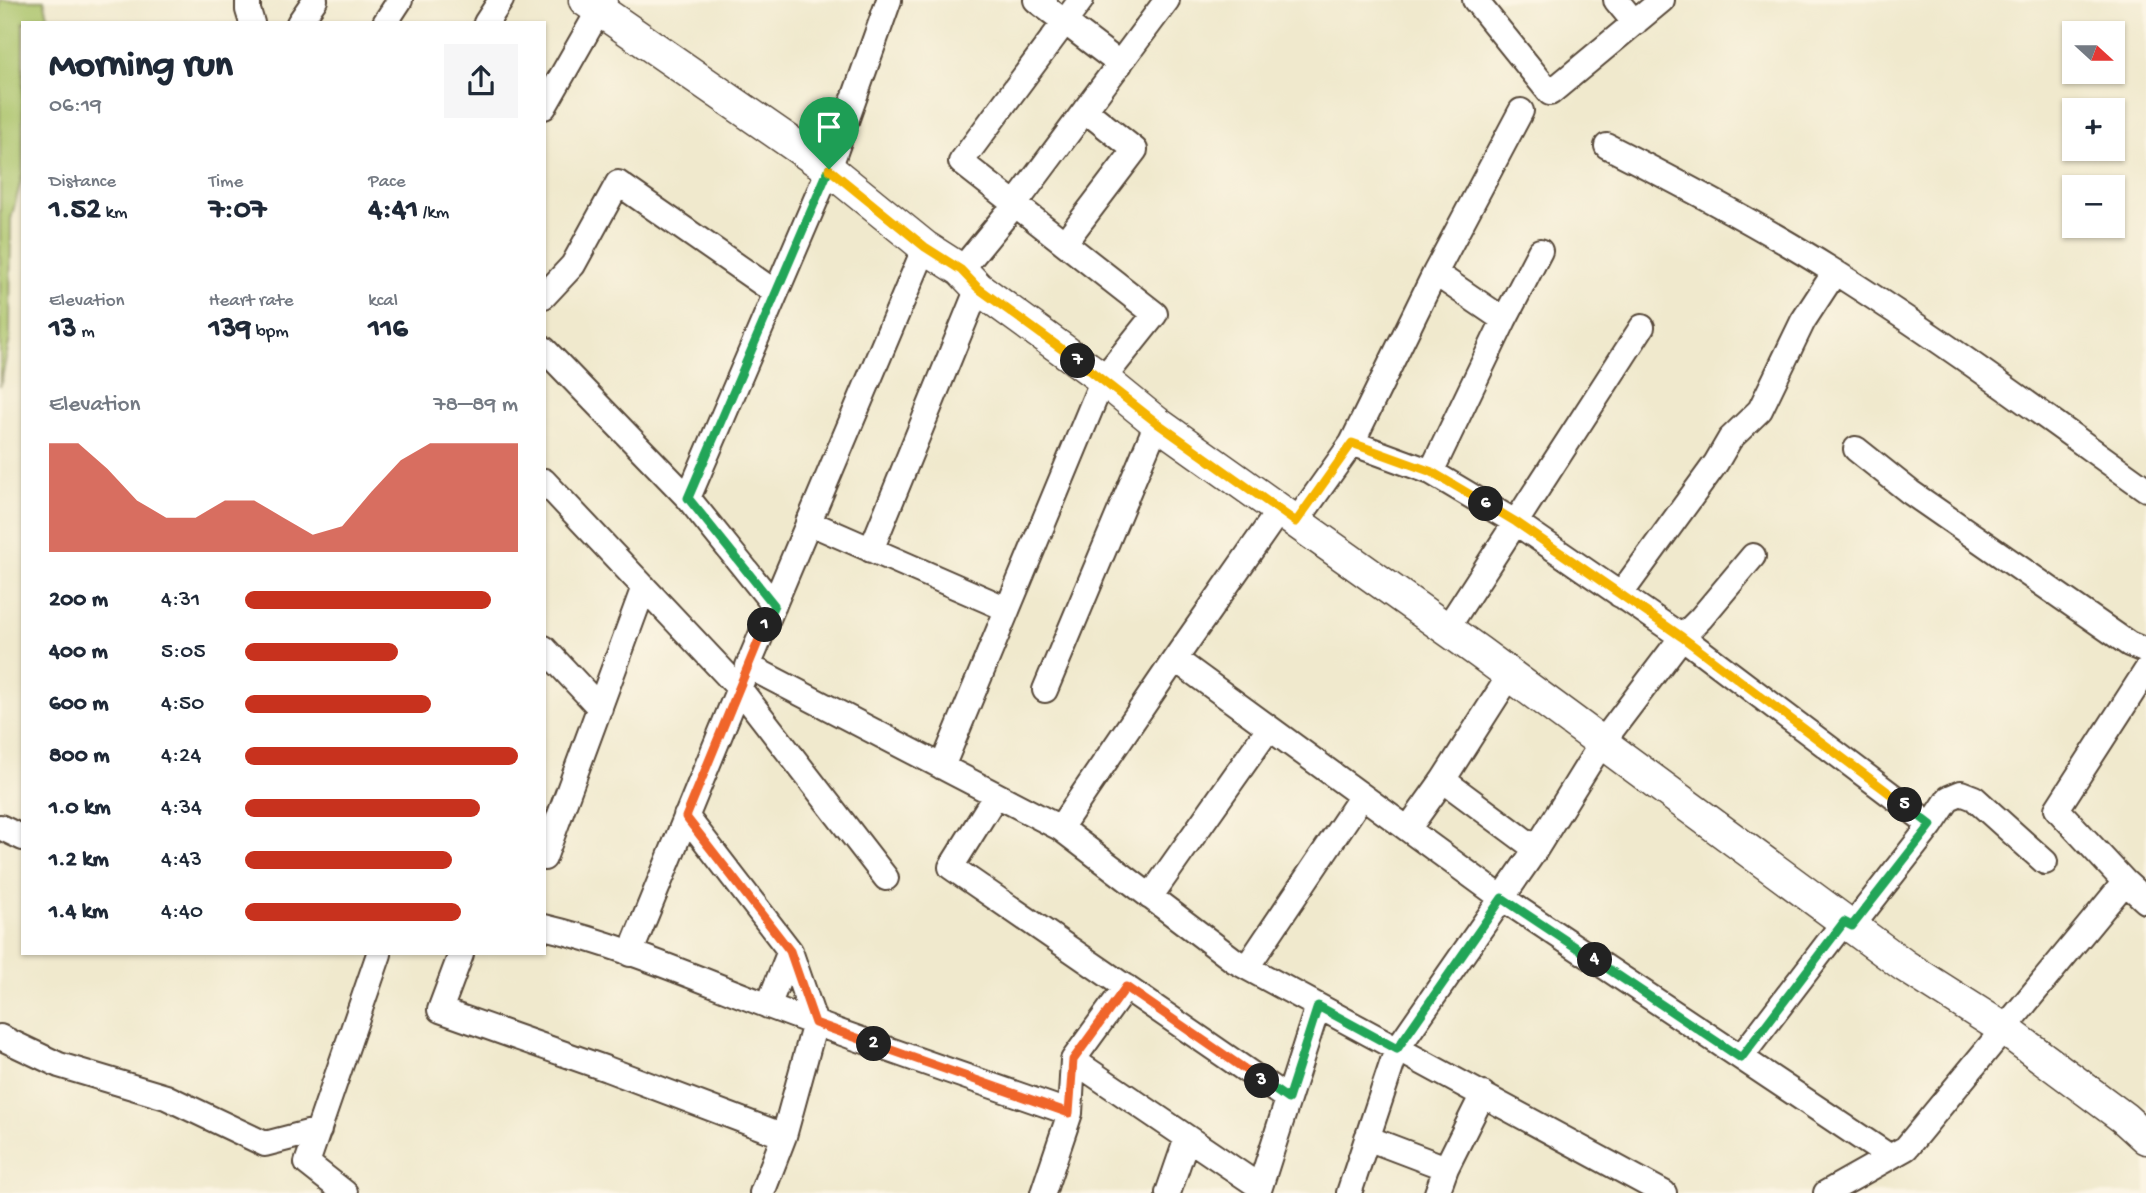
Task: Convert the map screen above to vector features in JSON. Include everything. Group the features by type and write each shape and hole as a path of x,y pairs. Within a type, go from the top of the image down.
{"main road":[{"path":"597,3 829,169 925,247 1103,379 1157,423 1510,675 1905,966 2004,1029 2124,1118 2146,1138"}],"street":[{"path":"248,0 251,21"},
{"path":"300,21 315,0"},
{"path":"386,21 400,0"},
{"path":"487,21 501,0"},
{"path":"688,498 829,169 889,0"},
{"path":"1036,0 1120,64"},
{"path":"942,767 1103,379 1155,314 961,162 1081,0"},
{"path":"871,550 970,279 1016,204 1167,0"},
{"path":"1475,0 1550,93 1662,0"},
{"path":"1616,0 1635,23"},
{"path":"546,103 597,3"},
{"path":"1065,242 1135,150 1085,110"},
{"path":"1060,828 1175,659 1288,515 1352,443 1435,273 1521,111"},
{"path":"1606,146 1711,199 1835,272 2000,383 2146,489"},
{"path":"546,294 573,265 618,183 776,293"},
{"path":"630,954 925,247"},
{"path":"1432,472 1540,251"},
{"path":"1620,595 1716,463 1730,439 1760,410 1803,321 1835,272"},
{"path":"1435,273 1504,320"},
{"path":"1446,629 1642,327"},
{"path":"546,351 688,498 774,605"},
{"path":"1045,690 1157,423"},
{"path":"1352,443 1432,472 1516,522 1682,637 1931,825"},
{"path":"1856,449 1910,492 2129,644 2146,651"},
{"path":"546,483 644,587 744,677 886,877"},
{"path":"808,522 1007,609"},
{"path":"1349,1193 1397,1049 1536,849 1601,744 1682,637 1753,556"},
{"path":"546,846 550,823 600,708 644,587"},
{"path":"546,650 600,708"},
{"path":"1175,659 1502,898 1890,1157"},
{"path":"2146,671 2057,809 2125,883 2146,901"},
{"path":"1408,829 1443,780 1510,675"},
{"path":"744,677 942,767 1060,828 1235,961 1664,1193"},
{"path":"1150,897 1269,728"},
{"path":"1443,780 1536,849"},
{"path":"1741,1058 1931,825 1949,798 1961,793 1974,798 2045,862"},
{"path":"996,795 951,867 1288,1099"},
{"path":"1247,967 1362,796"},
{"path":"686,817 790,951 815,1023 784,1136 762,1193"},
{"path":"0,827 21,837"},
{"path":"1826,1193 1906,1148 2125,883"},
{"path":"546,927 630,954 1069,1113"},
{"path":"768,1006 790,951"},
{"path":"345,1193 307,1163 379,955"},
{"path":"461,955 440,1010 784,1136"},
{"path":"1043,1193 1069,1113 1073,1060 1126,987"},
{"path":"1073,1060 1259,1190 1318,1006"},
{"path":"0,1037 59,1065 166,1097 265,1144 319,1130"},
{"path":"1437,1193 1446,1168 1483,1094"},
{"path":"1168,1193 1187,1138"},
{"path":"1367,1138 1446,1168"}],"green space":[{"path":"0,0 44,0 49,21 21,21 21,181 11,219 10,339 0,387"}],"route":[{"path":"829,169 925,247 961,270 978,288 1103,379 1157,423 1296,522 1352,443 1432,472 1516,522 1682,637 1931,825 1852,926 1844,922 1741,1058 1502,898 1397,1049 1318,1006 1288,1099 1126,987 1073,1060 1069,1113 815,1023 790,951 686,817 774,605 688,498 829,169"}]}
